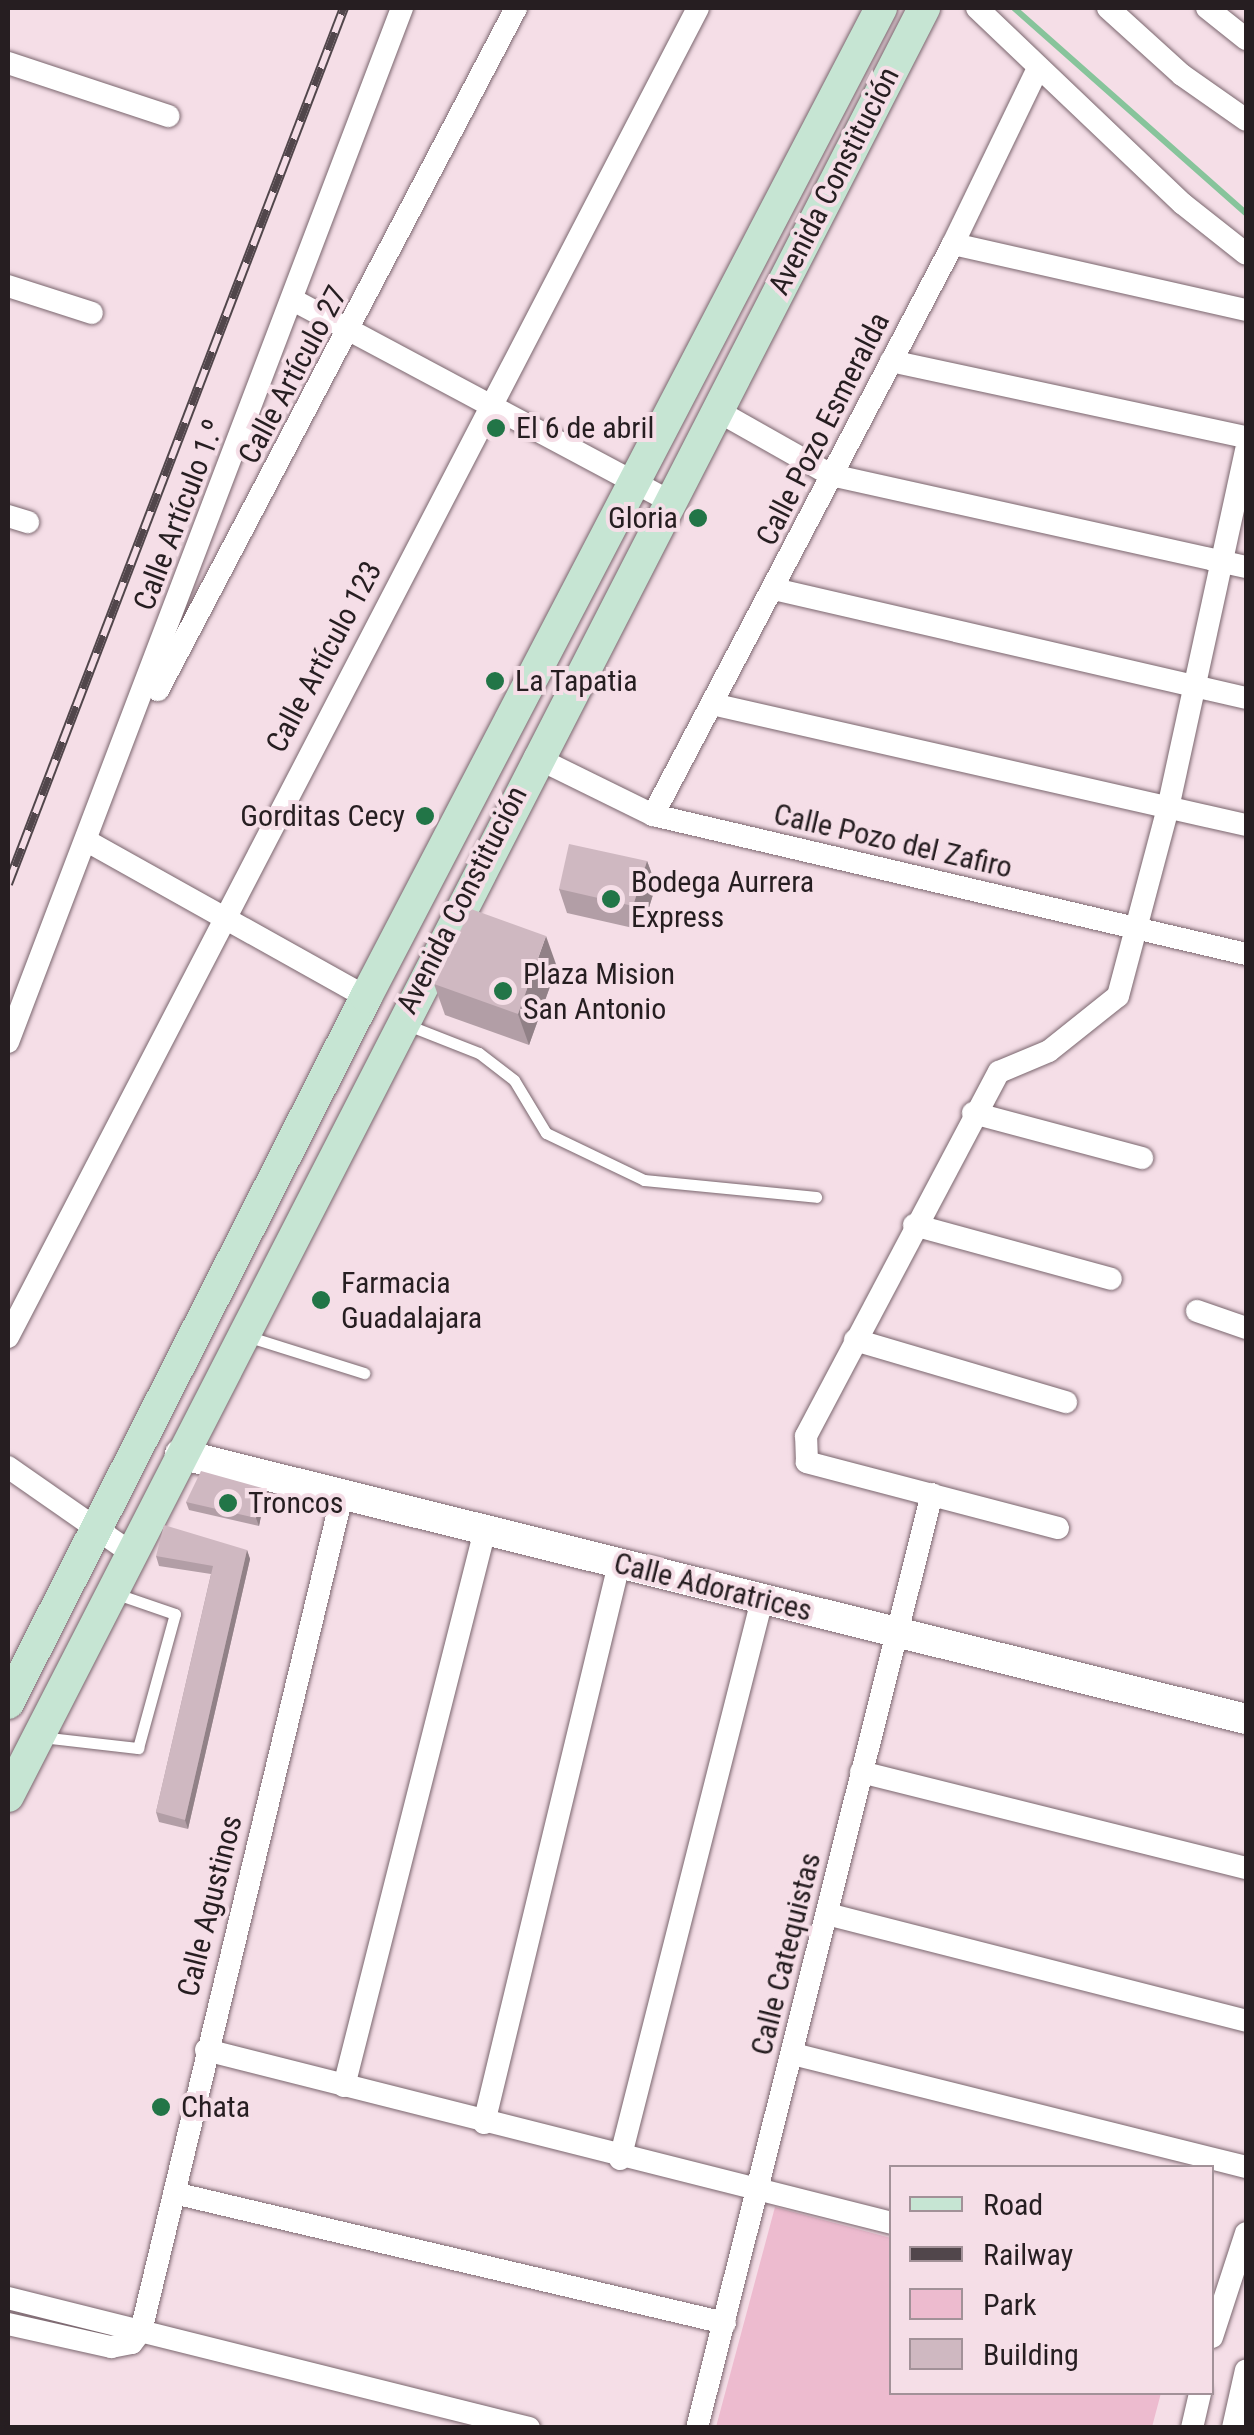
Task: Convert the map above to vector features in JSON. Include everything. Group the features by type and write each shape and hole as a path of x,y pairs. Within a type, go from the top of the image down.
{"main road":[{"name":"Avenida Constitución","path":"8,1703 94,1524 632,479 881,8"},
{"name":"Avenida Constitución","path":"8,1796 535,757 924,8"}],"street":[{"name":"Calle Artículo 1.º","path":"8,1042 116,768 402,8"},
{"name":"Calle Artículo 27","path":"116,768 353,328 516,8"},
{"name":"Calle Artículo 123","path":"8,1337 222,914 698,8"},
{"path":"977,8 1183,204 1246,254"},
{"path":"1108,8 1182,75 1246,120"},
{"path":"1207,8 1246,38"},
{"path":"8,63 168,116"},
{"name":"Calle Pozo Esmeralda","path":"653,814 953,244 1038,68"},
{"path":"953,244 1246,310"},
{"path":"8,286 92,313"},
{"path":"293,300 353,328 489,406 669,501"},
{"path":"892,361 1246,437"},
{"path":"716,410 831,475 1246,567"},
{"path":"1058,1528 807,1462 806,1436 973,1113 1000,1072 1049,1051 1113,1006 1126,975 1168,808 1246,450"},
{"path":"774,590 1246,698"},
{"path":"712,704 1246,826"},
{"name":"Calle Pozo del Zafiro","path":"535,757 653,814 1246,954"},
{"path":"87,841 366,996"},
{"path":"973,1113 1142,1158"},
{"path":"914,1225 1111,1278"},
{"path":"1196,1311 1246,1328"},
{"path":"854,1340 1066,1402"},
{"name":"Calle Adoratrices","path":"180,1454 1246,1719"},
{"path":"8,1467 130,1552"},
{"name":"Calle Catequistas","path":"696,2428 760,2189 932,1494"},
{"name":"Calle Agustinos","path":"141,2331 342,1496"},
{"path":"344,2086 485,1530"},
{"path":"484,2124 619,1564"},
{"path":"620,2159 762,1600"},
{"path":"862,1772 1246,1868"},
{"path":"827,1914 1246,2022"},
{"path":"206,2050 620,2159 889,2222"},
{"path":"793,2054 1246,2166"},
{"path":"174,2193 725,2324"},
{"path":"1215,2305 1246,2233"},
{"path":"8,2298 528,2428"},
{"path":"8,2324 111,2347 132,2343 141,2331"},
{"path":"1233,2428 1246,2370"},
{"path":"1192,2428 1199,2395"}],"lane":[{"path":"401,1022 479,1052 514,1080 546,1133 644,1180 816,1197"},
{"path":"242,1335 364,1373"},
{"path":"36,1737 138,1748 175,1614 110,1591"}],"green space":[{"path":"775,2207 889,2237 889,2395 1160,2395 1152,2427 716,2427"}],"building":[{"path":"569,844 647,861 633,906 559,889"},
{"path":"471,909 546,936 518,1014 434,984"},
{"name":"Troncos","path":"201,1471 262,1488 256,1518 186,1502"},
{"path":"164,1525 247,1550 185,1820 156,1812 213,1566 156,1556"}],"waterway":[{"path":"1014,8 1246,213"}],"railway":[{"path":"8,884 344,8"}],"place":[{"name":"El 6 de abril","path":"496,428"},
{"name":"Gloria","path":"698,518"},
{"name":"La Tapatia","path":"495,681"},
{"name":"Gorditas Cecy","path":"425,816"},
{"name":"Bodega Aurrera Express","path":"611,899"},
{"name":"Plaza Mision San Antonio","path":"503,991"},
{"name":"Farmacia Guadalajara","path":"321,1300"},
{"name":"Troncos","path":"228,1503"},
{"name":"Chata","path":"161,2107"}]}
